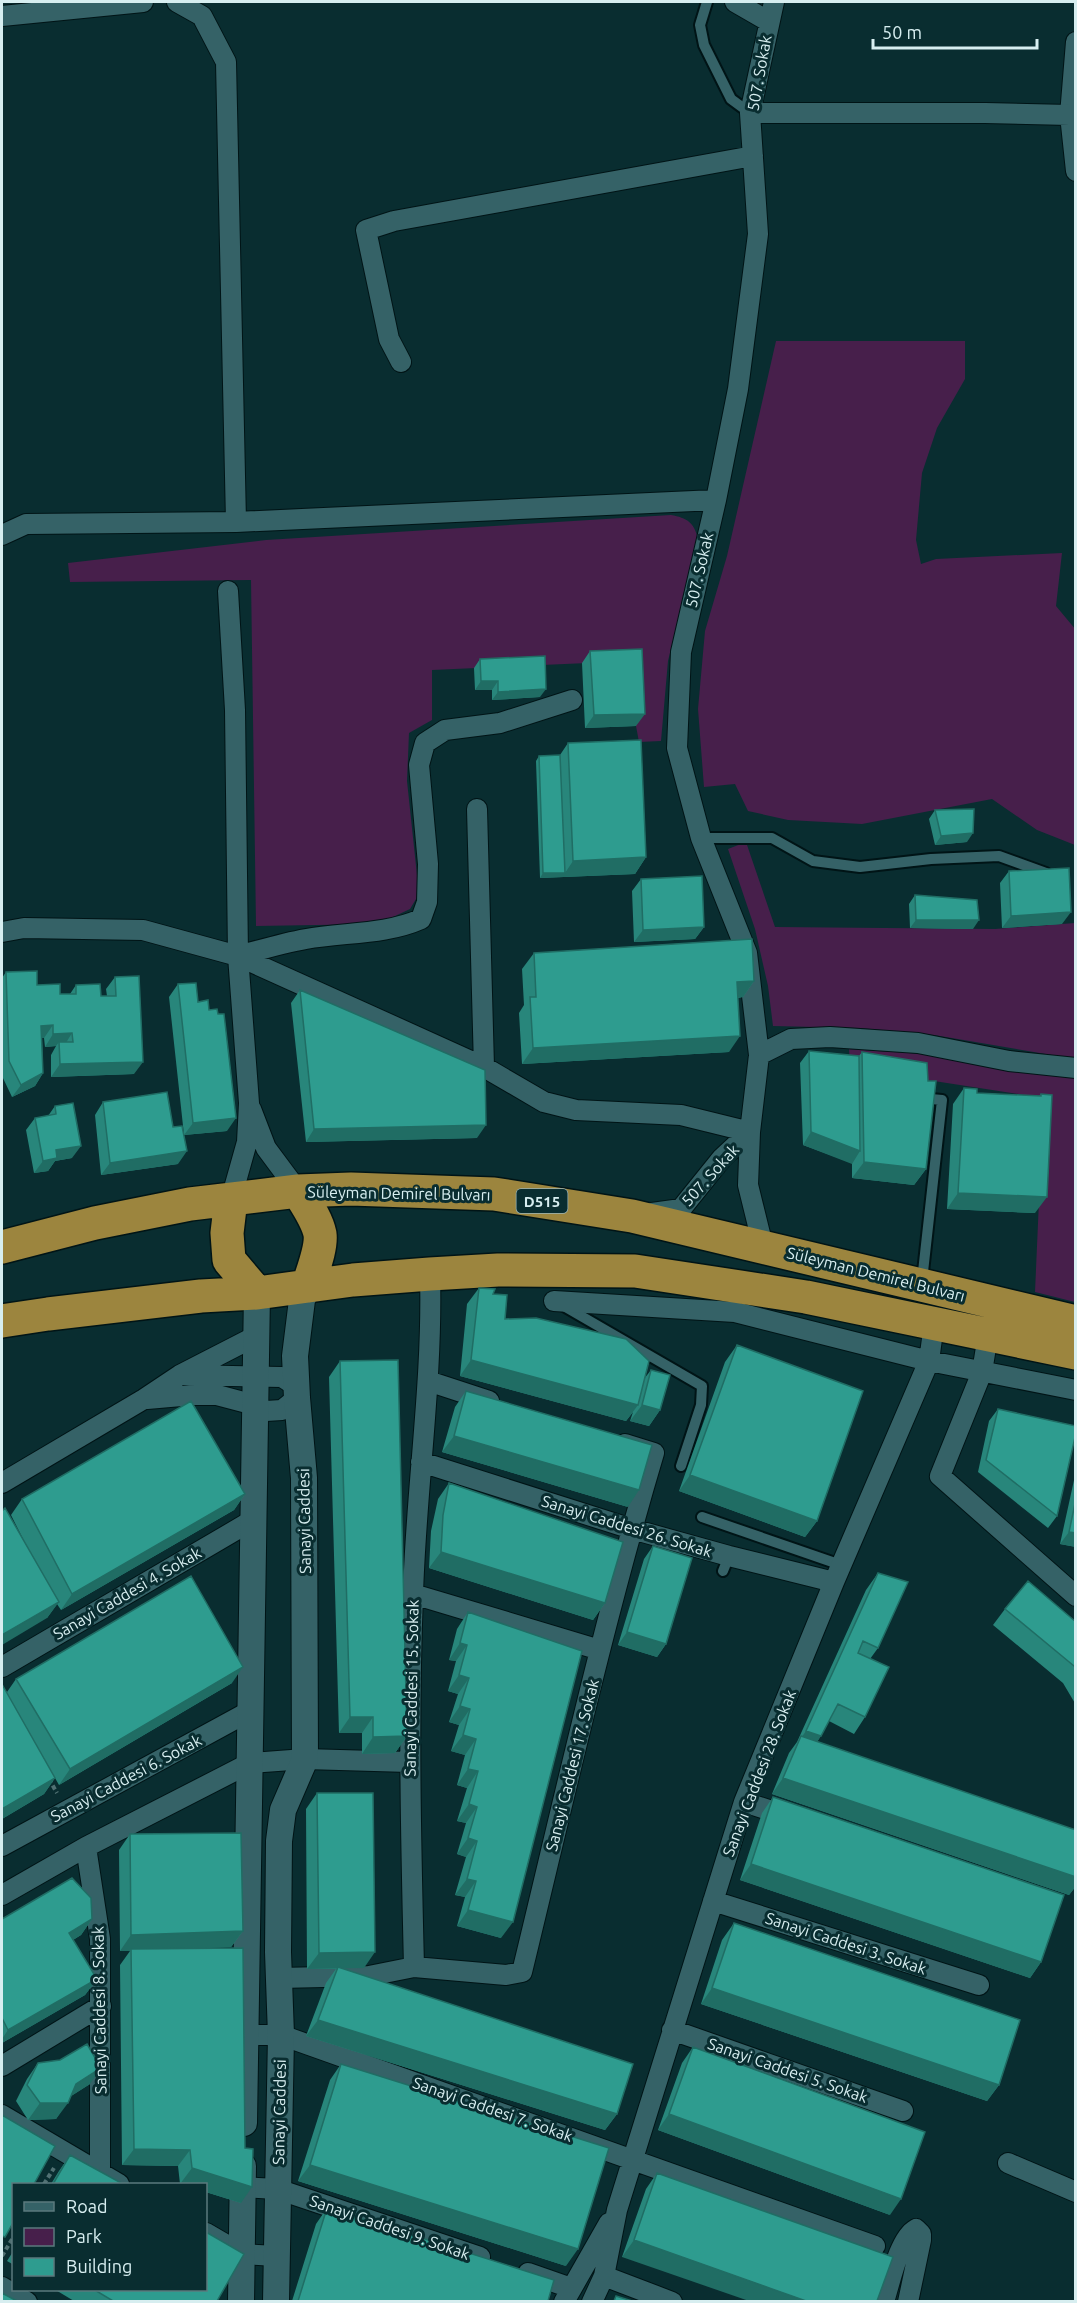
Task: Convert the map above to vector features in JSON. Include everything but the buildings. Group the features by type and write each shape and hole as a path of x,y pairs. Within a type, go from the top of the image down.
{"highway":[{"name":"Süleyman Demirel Bulvarı","path":"2,1247 95,1223 190,1204 298,1191 351,1189 494,1194 632,1216 1076,1322"},
{"path":"298,1191 320,1235 308,1286"},
{"path":"231,1199 227,1233 229,1260 257,1293"},
{"name":"Süleyman Demirel Bulvarı","path":"2,1321 201,1296 257,1293 430,1274 498,1270 635,1271 806,1297 1076,1353"}],"street":[{"path":"2,16 143,2"},
{"path":"735,2 768,21"},
{"name":"507. Sokak","path":"763,1246 748,1185 750,1132 759,1055 747,953 701,838 677,748 681,652 716,500 738,389 758,234 750,113 768,21 774,2"},
{"path":"184,3 202,16 226,62 236,522"},
{"path":"1076,42 1070,115 1076,171"},
{"path":"750,113 1070,115"},
{"path":"401,362 389,339 366,230 394,221 753,156"},
{"path":"2,534 26,524 236,522 716,500"},
{"path":"228,591 235,710 238,956 249,1103 247,1142 231,1199"},
{"path":"238,956 306,939 389,929 421,919 427,902 428,864 419,765 425,743 445,730 500,723 572,700"},
{"path":"477,809 484,1067"},
{"path":"2,932 24,928 143,930 238,956 484,1067 544,1102 576,1110 681,1115 750,1132"},
{"path":"759,1055 791,1039 830,1037 918,1043 1009,1061 1076,1068"},
{"path":"249,1103 266,1148 298,1191"},
{"name":"507. Sokak","path":"632,1216 681,1209 722,1158 750,1132"},
{"name":"Sanayi Caddesi 15. Sokak","path":"414,1967 410,1762 413,1594 428,1381 430,1274"},
{"name":"Sanayi Caddesi","path":"276,2301 281,2035 279,1841 284,1810 305,1759 304,1478 295,1356 302,1300 308,1286"},
{"path":"241,2301 257,1293"},
{"path":"554,1301 735,1312 929,1361 1076,1390"},
{"name":"Sanayi Caddesi 28. Sokak","path":"592,2301 604,2276 616,2210 744,1802 929,1361 934,1324"},
{"path":"988,1335 982,1372 940,1476 1076,1596"},
{"path":"2,1483 144,1399 180,1375 256,1336"},
{"path":"144,1399 217,1395 266,1411 282,1410 296,1392 282,1377 180,1375"},
{"path":"428,1381 507,1406"},
{"name":"Sanayi Caddesi 17. Sokak","path":"414,1967 506,1975 522,1972 600,1650 654,1453 609,1439"},
{"name":"Sanayi Caddesi 26. Sokak","path":"421,1462 632,1529 726,1564 838,1574"},
{"name":"Sanayi Caddesi 4. Sokak","path":"2,1667 253,1520"},
{"path":"413,1594 600,1650"},
{"name":"Sanayi Caddesi 6. Sokak","path":"2,1846 250,1711"},
{"path":"2,1895 86,1847 249,1762 305,1759 410,1762"},
{"path":"744,1802 811,1824"},
{"name":"Sanayi Caddesi 8. Sokak","path":"86,1847 100,1939 100,2174"},
{"name":"Sanayi Caddesi 3. Sokak","path":"713,1901 979,1985"},
{"path":"279,1978 369,1976 414,1967"},
{"path":"2,2066 101,2006"},
{"name":"Sanayi Caddesi 5. Sokak","path":"672,2030 903,2111"},
{"name":"Sanayi Caddesi","path":"245,2035 281,2035"},
{"name":"Sanayi Caddesi 7. Sokak","path":"281,2035 633,2158 875,2246"},
{"path":"2,2115 117,2183"},
{"path":"1008,2163 1076,2192"},
{"name":"Sanayi Caddesi","path":"243,2187 277,2189"},
{"name":"Sanayi Caddesi 9. Sokak","path":"277,2189 509,2267 567,2294"},
{"path":"567,2294 616,2210"},
{"path":"884,2301 899,2254 910,2232 916,2229 921,2234 921,2240 908,2301"},
{"path":"207,2234 242,2254 276,2256"},
{"path":"604,2276 672,2301"},
{"path":"2,2286 27,2301"}],"lane":[{"path":"707,2 700,26 704,45 731,99 750,113"},
{"path":"701,838 772,838 813,861 860,867 931,859 999,856 1046,873"},
{"path":"921,1284 942,1100 932,1099"},
{"path":"554,1301 702,1386 700,1405 681,1466"},
{"path":"702,1517 838,1574"}],"path":[{"path":"43,1770 67,1809"},
{"path":"2,2256 12,2239"}],"green space":[{"path":"776,341 965,341 965,379 937,428 922,473 916,540 921,564 936,559 1062,553 1056,606 1076,630 1075,845 1037,830 992,799 862,824 788,820 748,811 735,784 704,787 698,709 705,631 727,556"},
{"path":"671,515 689,522 698,539 668,661 661,741 639,742 636,726 633,661 432,670 432,720 409,733 407,781 419,894 410,909 378,924 256,926 251,580 70,582 68,563 266,540"},
{"path":"746,842 775,927 995,929 1075,923 1075,1059 934,1035 860,1028 773,1026 768,986 755,929 728,849"},
{"path":"849,1049 939,1055 1009,1071 1075,1077 1075,1302 1035,1292 1043,1109 1025,1095 850,1068"}]}
